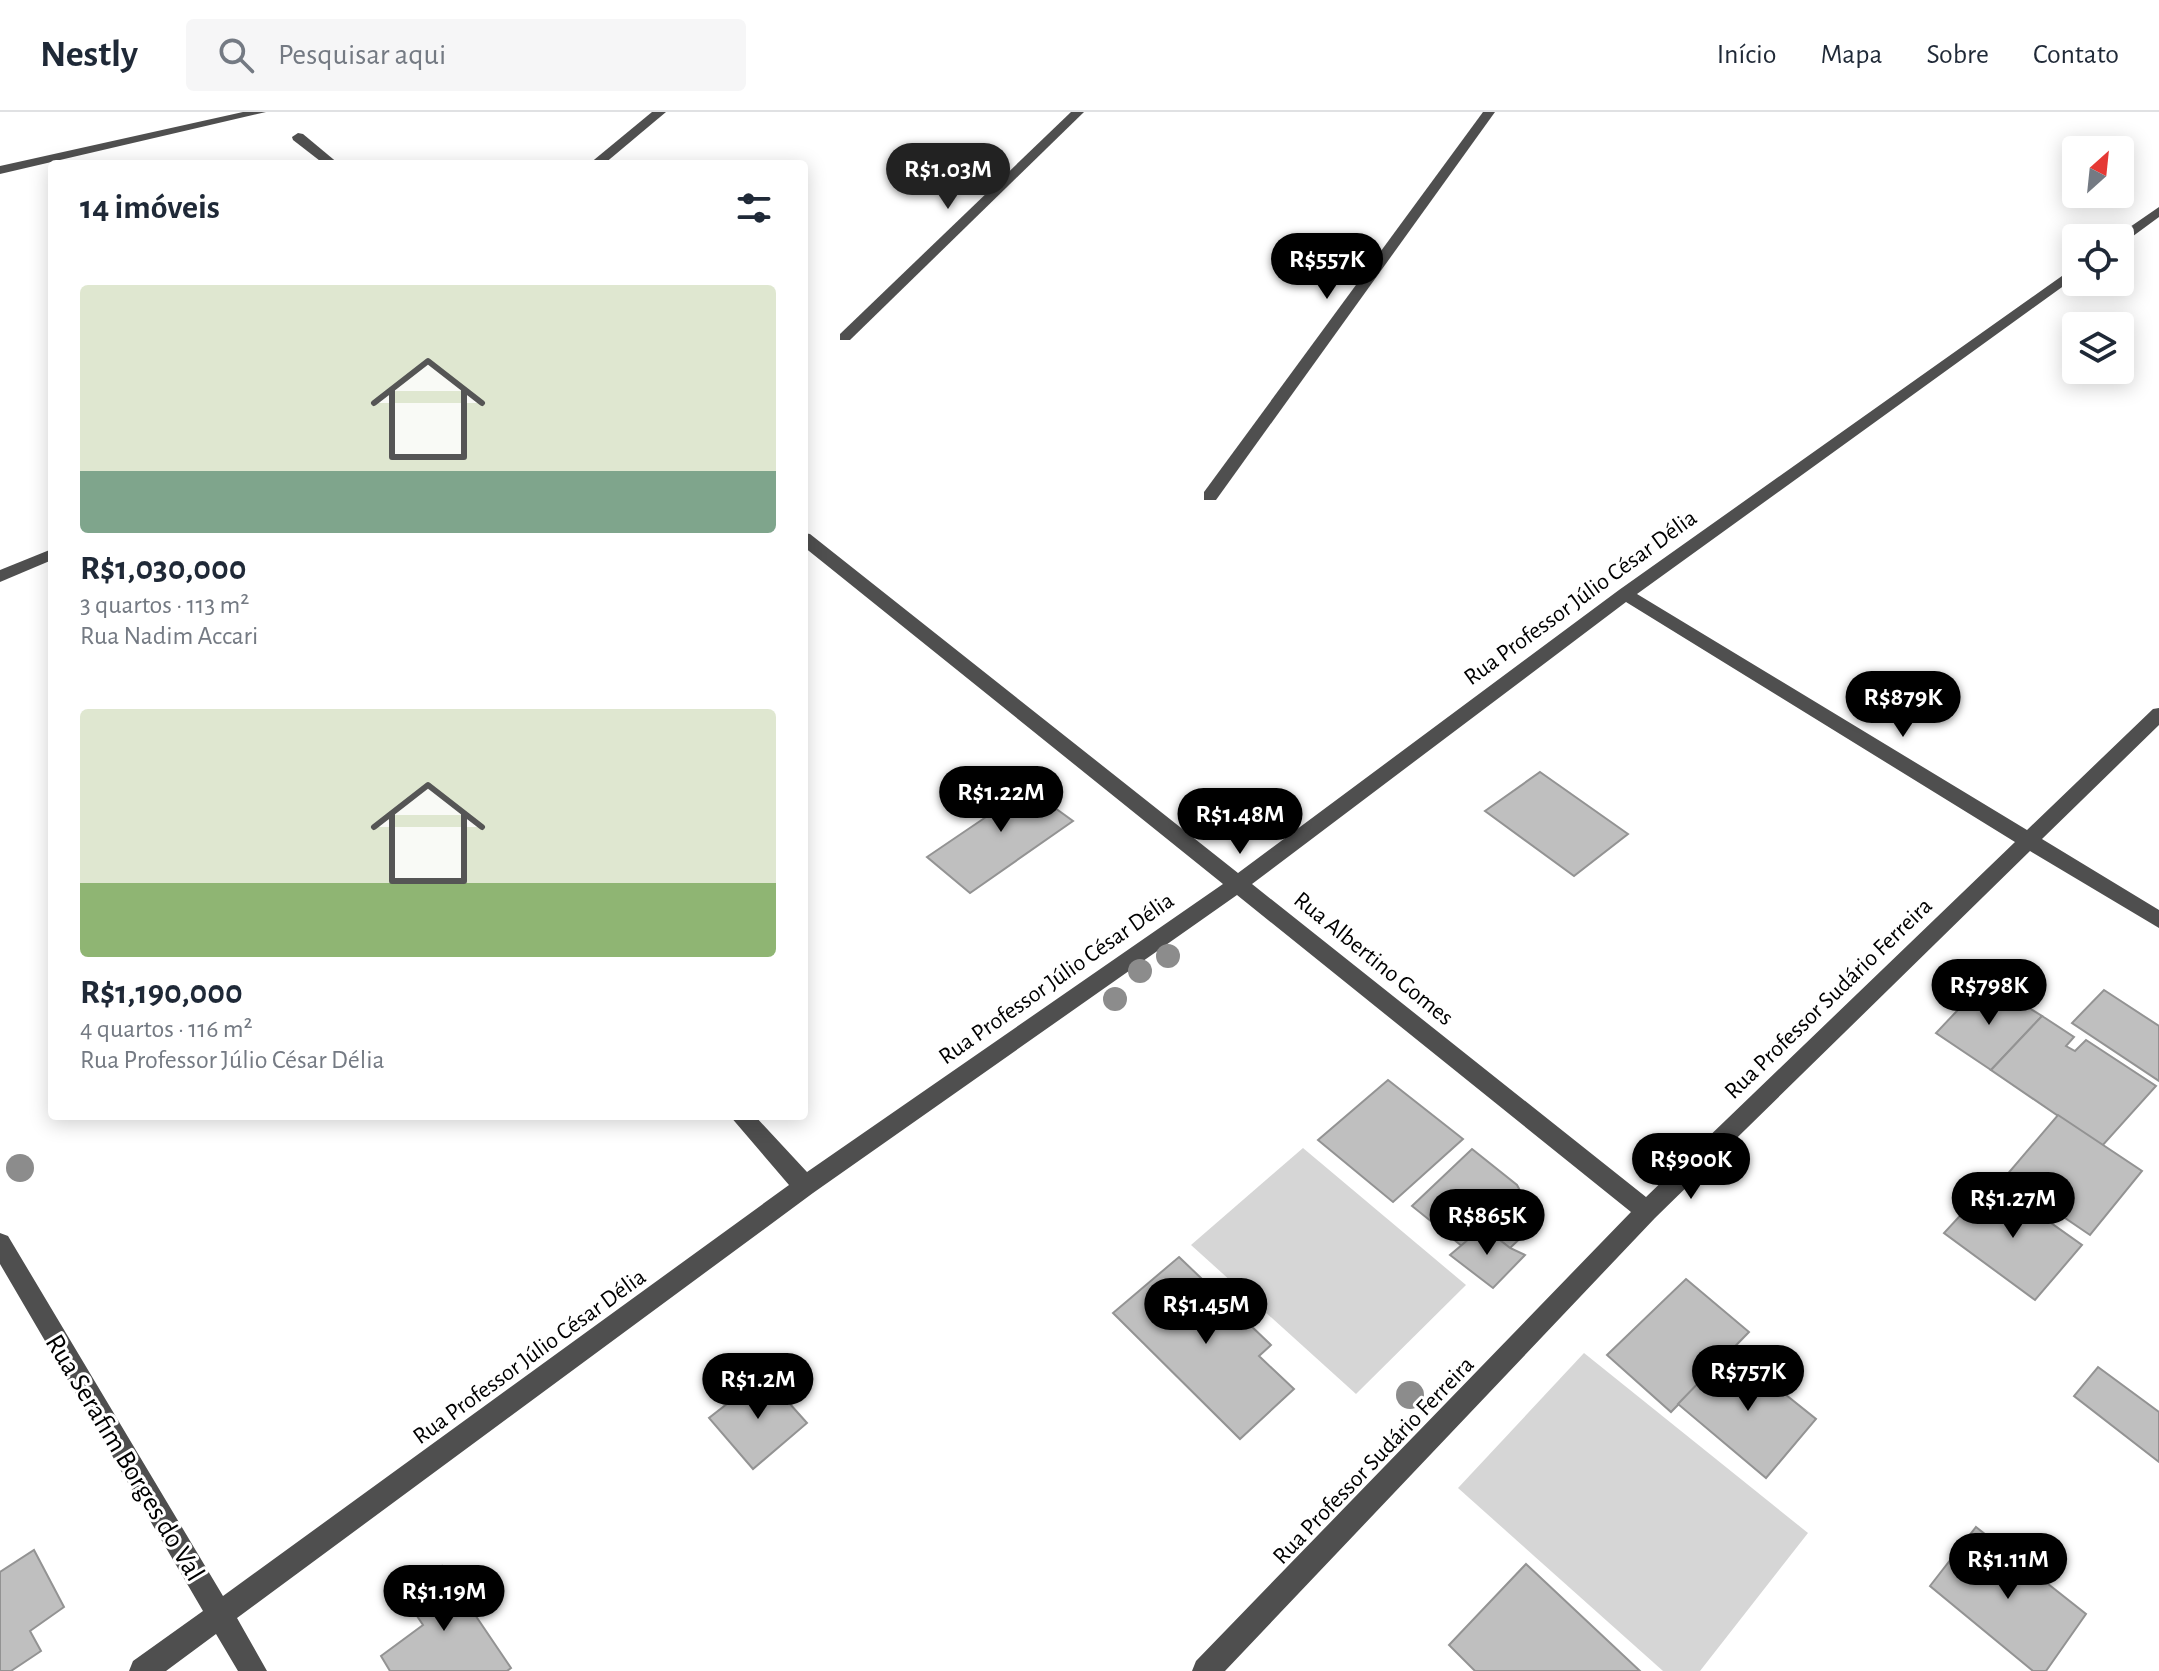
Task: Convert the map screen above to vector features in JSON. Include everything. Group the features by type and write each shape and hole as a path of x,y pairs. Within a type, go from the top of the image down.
{"street":[{"path":"0,170 260,112"},
{"path":"601,160 660,112"},
{"path":"845,337 1078,112"},
{"path":"1210,496 1473,125 1489,112"},
{"path":"298,137 327,160"},
{"path":"2134,229 2159,211"},
{"name":"Rua Professor Júlio César Délia","path":"143,1671 805,1186 1239,883 1625,594 2062,280"},
{"name":"Rua Albertino Gomes","path":"808,541 1647,1211"},
{"path":"0,576 48,556"},
{"path":"1625,594 2159,920"},
{"name":"Rua Professor Sudário Ferreira","path":"1206,1671 1647,1211 2159,714"},
{"path":"745,1120 805,1186"},
{"name":"Rua Serafim Borges do Val","path":"0,1243 253,1671"}],"shaded area":[{"path":"1303,1148 1466,1285 1356,1394 1191,1245"},
{"path":"1584,1353 1808,1533 1700,1671 1663,1671 1458,1488"}],"building":[{"path":"1540,772 1628,834 1574,876 1485,811"},
{"path":"1025,774 1052,794 1044,800 1073,821 970,893 927,857 986,817 975,808"},
{"path":"2104,990 2159,1026 2159,1081 2072,1023"},
{"path":"2002,991 2042,1016 1991,1070 1936,1033 1974,993 1990,1003"},
{"path":"2042,1016 2074,1037 2066,1046 2075,1051 2086,1040 2156,1086 2102,1146 1991,1070"},
{"path":"1388,1080 1463,1139 1393,1202 1318,1140"},
{"path":"2058,1115 2142,1171 2090,1235 2005,1177"},
{"path":"1472,1149 1517,1185 1530,1209 1528,1231 1510,1248 1483,1227 1463,1247 1412,1206"},
{"path":"1992,1181 2082,1245 2035,1300 1944,1233"},
{"path":"1483,1227 1510,1248 1525,1255 1493,1288 1450,1255"},
{"path":"1179,1257 1271,1345 1259,1356 1294,1389 1240,1439 1113,1313"},
{"path":"1686,1279 1749,1332 1671,1412 1607,1355"},
{"path":"1730,1350 1816,1419 1766,1478 1678,1404"},
{"path":"2098,1367 2159,1412 2159,1462 2074,1396"},
{"path":"764,1375 807,1423 753,1469 709,1418"},
{"path":"1976,1527 2086,1614 2046,1671 2033,1671 1930,1586"},
{"path":"34,1550 64,1607 30,1631 41,1651 11,1671 0,1671 0,1572"},
{"path":"1526,1564 1640,1671 1475,1671 1449,1645"},
{"path":"442,1566 511,1668 507,1671 390,1671 381,1656 423,1625 403,1595"}]}
